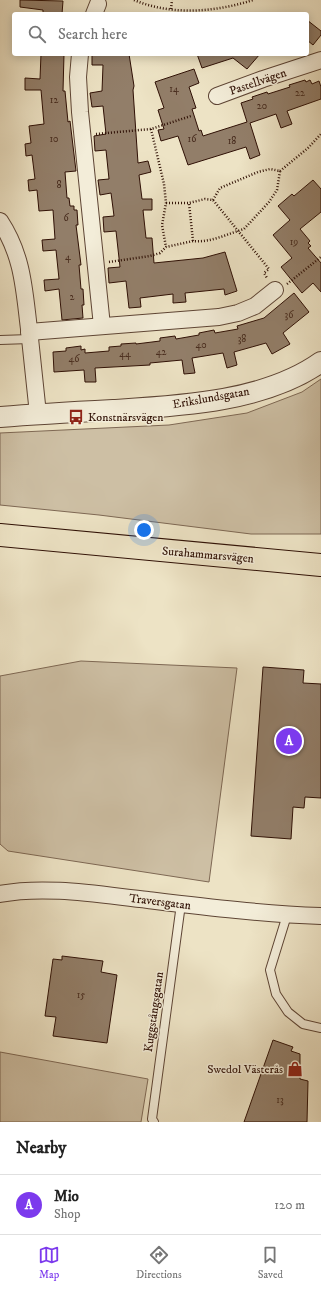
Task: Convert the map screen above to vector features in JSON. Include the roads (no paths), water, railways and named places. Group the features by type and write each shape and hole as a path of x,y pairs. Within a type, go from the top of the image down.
{"main road":[{"name":"Surahammarsvägen","path":"0,536 321,565"}],"street":[{"path":"80,56 78,77 82,135 102,326"},
{"name":"Pastellvägen","path":"217,96 321,60"},
{"path":"0,221 14,245 19,261 30,336 38,414"},
{"path":"30,336 102,326 218,317 238,313 255,306 276,290"},
{"name":"Erikslundsgatan","path":"0,417 165,407 239,396 273,386 296,376 321,362"},
{"name":"Traversgatan","path":"0,894 19,890 44,890 101,894 244,912 321,916"}],"lane":[{"path":"0,340 30,336"},
{"name":"Kuggstångsgatan","path":"154,1122 152,1119 181,904"},
{"path":"287,915 270,970 276,994 288,1012 304,1024 321,1028"}],"place":[{"name":"Konstnärsvägen","path":"76,417"},
{"name":"Mio","path":"289,741"},
{"name":"Swedol Västerås","path":"295,1069"}]}
